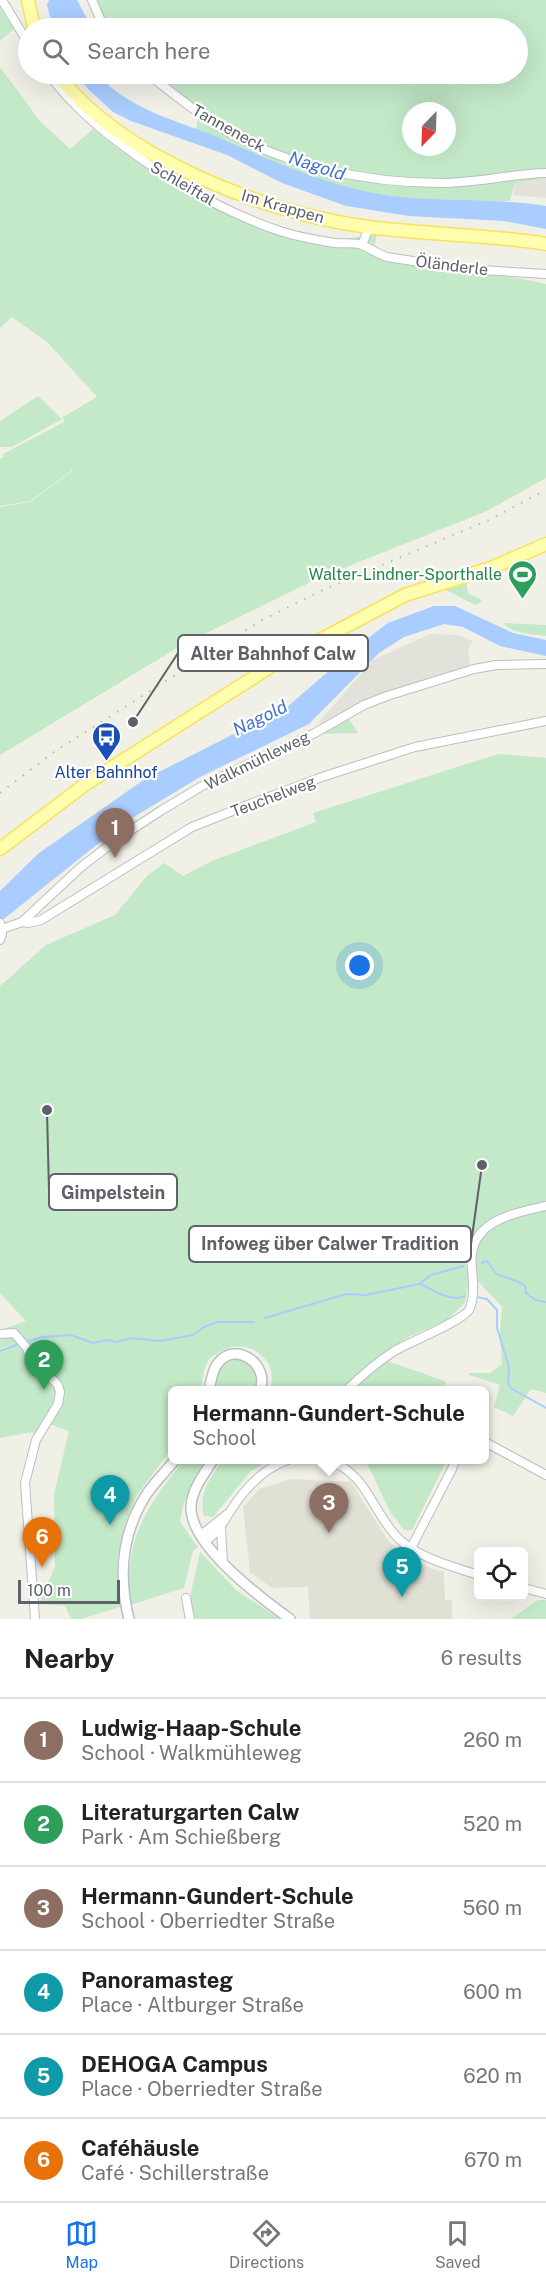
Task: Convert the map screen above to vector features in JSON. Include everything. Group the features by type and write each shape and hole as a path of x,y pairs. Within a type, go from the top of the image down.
{"main road":[{"path":"28,0 32,18"},
{"name":"Im Krappen","path":"65,84 116,128 157,155 243,196 276,207 369,227 498,237 546,244"},
{"path":"0,849 83,786 264,671 388,603 491,568 546,544"}],"street":[{"path":"2,0 18,26"},
{"path":"92,0 100,18"},
{"name":"Schleiftal","path":"56,84 97,124 156,168 200,194 248,219 279,231 333,242 362,245"},
{"name":"Tanneneck","path":"160,84 219,126 259,147 323,168 388,180 442,183 546,173"},
{"path":"362,245 369,227"},
{"name":"Öländerle","path":"362,245 387,257 476,270 546,274"},
{"name":"Walkmühleweg","path":"1,926 21,922 81,867 162,810 202,786 315,733 364,705 496,664 546,664"},
{"name":"Teuchelweg","path":"21,922 41,920 192,827 256,802 415,747 546,721"},
{"path":"0,940 1,926"},
{"path":"351,1386 393,1352 462,1317 469,1309 474,1280 471,1261 473,1250 477,1238 485,1228 504,1215 546,1206"},
{"path":"0,1334 14,1333 23,1342 32,1358 58,1385 60,1392 58,1404 36,1440 25,1483 35,1619"},
{"path":"210,1386 216,1365 222,1359 234,1354 246,1356 255,1363 262,1378 261,1386"},
{"path":"489,1444 546,1475"},
{"path":"129,1619 122,1585 126,1542 131,1526 147,1494 172,1464"},
{"path":"211,1464 193,1496 191,1505 192,1515 203,1539 223,1564 253,1592 290,1619"},
{"path":"203,1539 264,1472 276,1464"},
{"path":"339,1464 358,1479 390,1530 400,1541 441,1562 474,1574"},
{"path":"411,1548 454,1464"},
{"path":"223,1564 221,1529 230,1512"},
{"path":"203,1539 221,1529"},
{"path":"528,1589 546,1594"},
{"path":"186,1598 190,1619"}],"shaded area":[{"path":"546,176 546,198 513,195 515,183 537,180 537,177"},
{"path":"430,634 457,635 473,641 468,649 470,665 382,693 323,726 319,722 373,660"},
{"path":"291,1479 351,1482 387,1539 401,1553 432,1569 444,1572 445,1600 452,1600 452,1619 310,1619 308,1587 272,1588 250,1572 243,1507 259,1489"}],"green space":[{"path":"96,0 546,0 546,176 538,177 537,180 515,183 510,201 419,199 364,192 321,180 196,130 199,108 168,84 528,84 528,18 103,18"},
{"path":"0,7 14,29 0,41"},
{"path":"0,67 40,121 70,149 93,129 116,147 171,182 233,212 264,224 294,234 329,241 377,233 373,257 546,284 546,478 487,511 319,578 182,645 0,755 0,507 30,502 71,472 74,465 70,472 30,501 0,506 0,459 4,456 3,454 64,422 63,417 97,397 47,342 12,317 0,328"},
{"path":"38,396 62,419 12,447 0,447 0,421"},
{"path":"466,582 468,594 482,600 480,603 475,605 442,588"},
{"path":"503,623 546,625 546,636 517,631"},
{"path":"349,719 358,733 320,734"},
{"path":"498,754 546,758 546,1393 531,1389 513,1416 494,1407 500,1385 469,1375 469,1373 490,1373 502,1364 500,1332 502,1307 478,1281 470,1252 465,1261 469,1278 465,1303 447,1320 411,1336 381,1355 387,1361 445,1381 446,1386 270,1386 271,1371 267,1362 253,1349 233,1347 222,1351 211,1357 208,1362 202,1386 168,1386 168,1454 137,1495 124,1526 117,1560 117,1580 122,1606 81,1619 71,1619 65,1606 39,1604 55,1566 54,1494 69,1431 50,1424 37,1437 32,1432 0,1438 0,1350 16,1342 0,1349 0,1330 26,1321 0,1293 0,986 46,945 115,915 147,876 164,863 183,876 214,860 316,822 313,813"},
{"path":"238,1359 244,1361 255,1370 257,1386 215,1386 220,1370"},
{"path":"181,1464 203,1464 189,1489 180,1522 198,1547 193,1551 184,1588 130,1605 130,1561 134,1543 140,1526 158,1494"},
{"path":"219,1464 262,1464 251,1471 213,1517 204,1516 203,1508 204,1493"},
{"path":"444,1464 412,1530 404,1530 390,1512 368,1465"},
{"path":"200,1552 236,1590 280,1619 194,1619 190,1597"},
{"path":"538,1600 546,1600 546,1619 511,1619"}],"water":[{"path":"49,0 77,0 87,18 50,18 47,5"},
{"path":"84,84 107,84 131,101 172,120 306,174 353,188 401,197 546,206 546,229 504,221 409,216 346,206 282,183 227,155 131,121 113,112"},
{"path":"434,606 455,606 513,633 546,640 546,656 500,646 463,627 444,624 404,637 379,653 309,724 200,777 124,823 0,922 0,891 39,853 145,779 287,707 388,623"}],"waterway":[{"path":"482,1263 487,1261 496,1274 519,1282 525,1286 526,1293 535,1300 546,1302"},
{"path":"265,1318 346,1294 366,1295 419,1284 431,1275 464,1266"},
{"path":"421,1284 448,1297 465,1296"},
{"path":"476,1297 487,1299 497,1310 497,1328 509,1367 508,1384 512,1389 546,1408"},
{"path":"25,1342 42,1337 71,1335 93,1343 108,1340 116,1342 130,1338 160,1341 193,1335 204,1327 218,1322 254,1322"},
{"path":"0,1351 19,1344"}],"railway":[{"path":"0,793 54,752 262,620 325,589 489,520 546,490"}],"place":[{"name":"Walter-Lindner-Sporthalle","path":"523,600"},
{"name":"Alter Bahnhof Calw","path":"133,722"},
{"name":"Alter Bahnhof","path":"106,762"},
{"name":"Ludwig-Haap-Schule","path":"115,858"},
{"name":"Gimpelstein","path":"47,1110"},
{"name":"Infoweg über Calwer Tradition","path":"482,1165"},
{"name":"Literaturgarten Calw","path":"44,1390"},
{"name":"Panoramasteg","path":"110,1525"},
{"name":"Hermann-Gundert-Schule","path":"329,1533"},
{"name":"Caféhäusle","path":"42,1567"},
{"name":"DEHOGA Campus","path":"402,1597"}],"water label":[{"name":"Nagold","path":"317,166"},
{"name":"Nagold","path":"260,718"}]}
